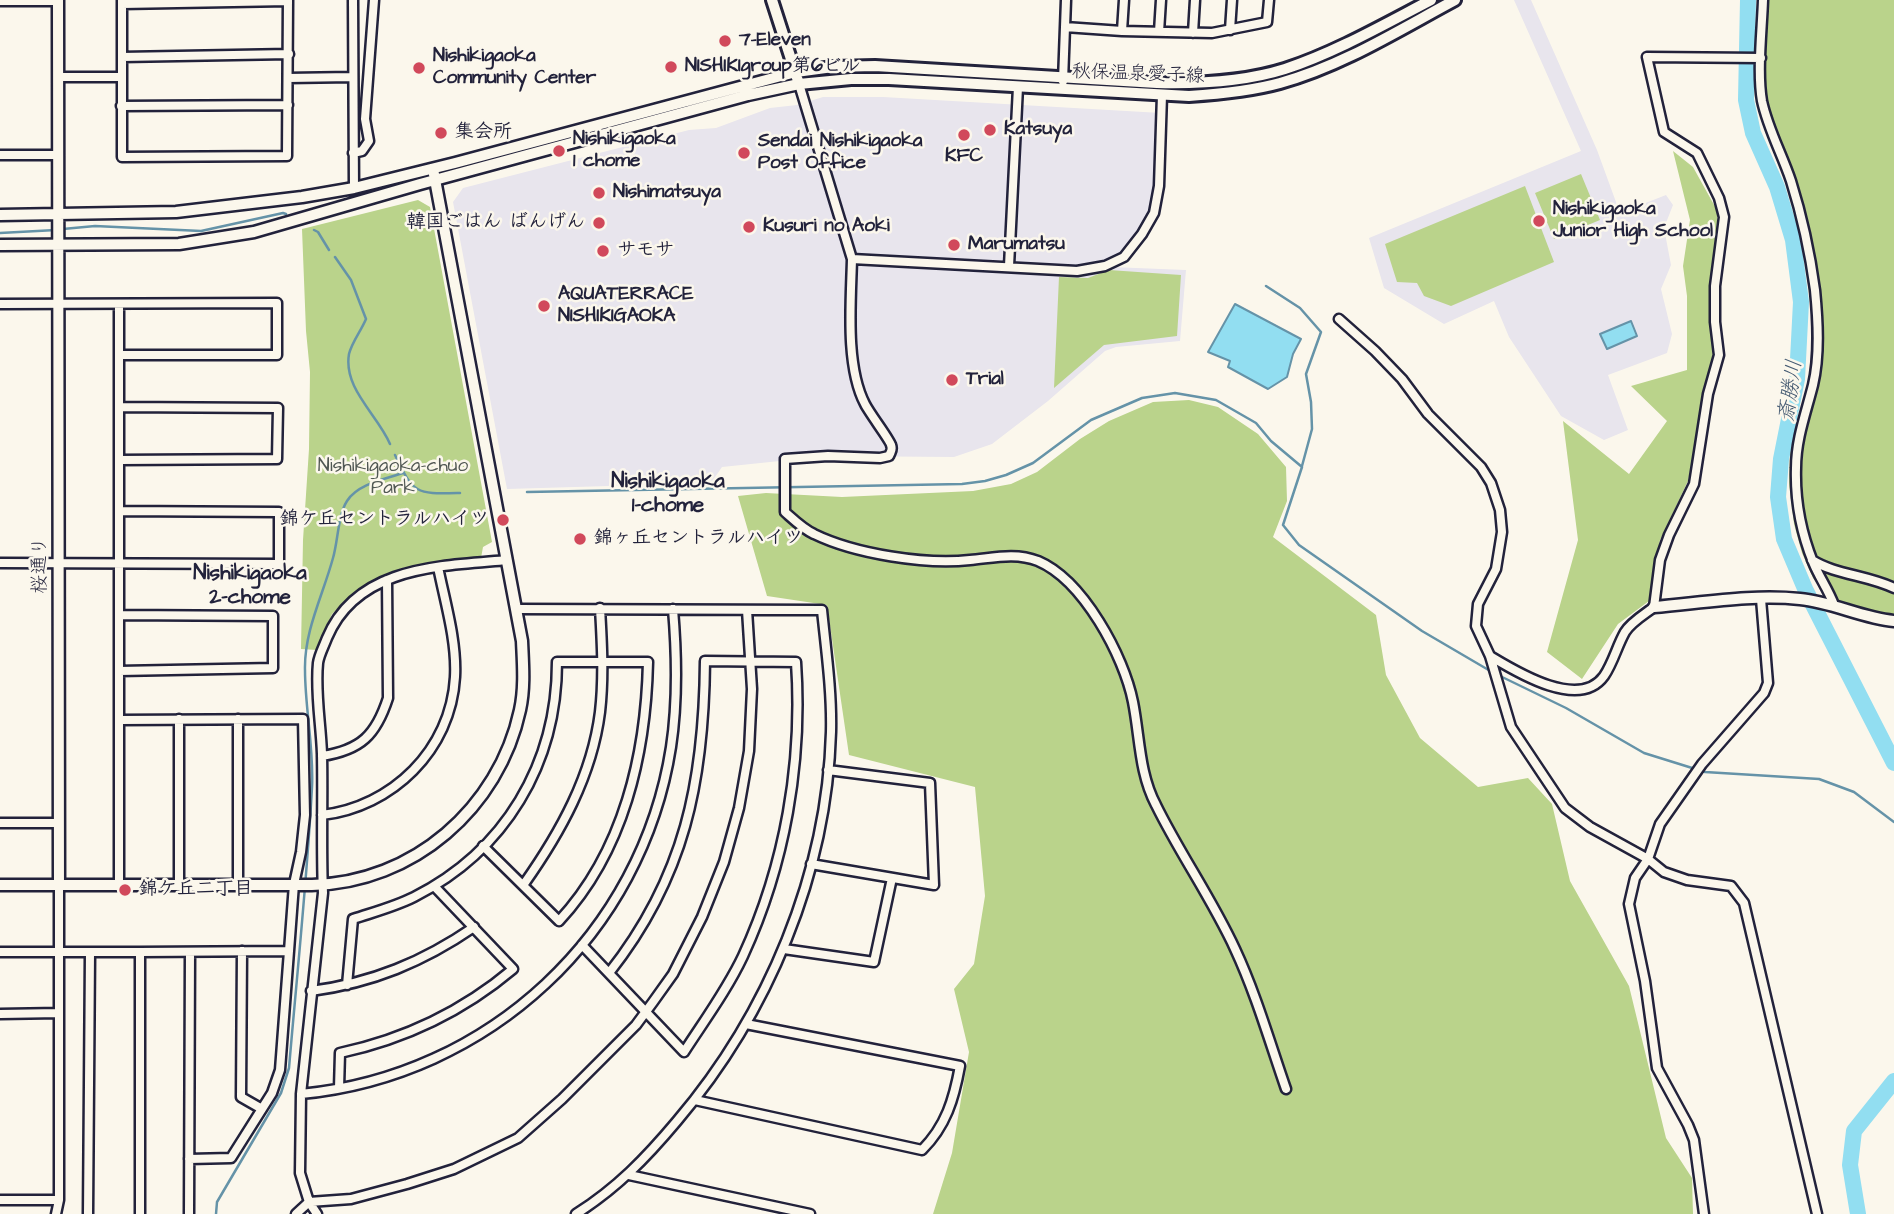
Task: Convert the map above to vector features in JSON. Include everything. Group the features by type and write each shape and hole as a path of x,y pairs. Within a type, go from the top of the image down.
{"main road":[{"path":"772,0 799,84"},
{"name":"秋保温泉愛子線","path":"796,72 834,67 875,66 1188,84 1250,77 1282,70 1327,53 1431,0"},
{"name":"秋保温泉愛子線","path":"799,84 851,79 889,79 1162,95 1218,94 1281,83 1343,60 1455,0"}],"street":[{"path":"288,0 287,156 122,157 122,2 288,0"},
{"path":"353,0 354,188"},
{"path":"353,153 362,151 369,141 365,120 374,0"},
{"path":"1062,90 1066,0"},
{"path":"1122,31 1124,0"},
{"path":"1159,32 1161,0"},
{"path":"1193,33 1195,0"},
{"path":"1230,30 1232,0"},
{"path":"1065,27 1193,33 1230,30 1267,22 1269,0"},
{"path":"1763,0 1760,58 1762,99 1770,129 1791,180 1815,292 1817,350 1813,384 1799,432 1796,468 1800,521 1812,560 1827,586 1830,604"},
{"path":"0,1 58,1 58,217"},
{"path":"122,57 289,54"},
{"path":"1654,607 1660,560 1694,484 1709,394 1719,355 1716,286 1724,216 1719,198 1697,153 1664,132 1647,57 1760,58"},
{"path":"0,245 57,242 179,244 254,232 434,174 796,72"},
{"path":"58,77 121,77"},
{"path":"288,78 352,77"},
{"path":"0,215 58,217 176,212 302,197 434,174 799,84 852,259 852,337 857,382 863,402 891,443 892,449 889,456 880,458 828,456 785,459 785,512 806,529 822,537 877,554 917,561 970,560 1010,555 1028,558 1048,566 1073,589 1097,620 1127,676 1146,781 1155,805 1204,888 1236,951 1286,1089"},
{"path":"1009,266 1018,87"},
{"path":"852,259 1077,271 1105,266 1124,257 1154,213 1159,187 1162,95"},
{"path":"121,106 288,105"},
{"path":"0,155 58,155"},
{"path":"0,885 308,884 367,877 422,853 454,828 480,799 502,762 520,710 524,666 516,609 434,174"},
{"name":"桜通り","path":"58,217 58,884"},
{"path":"0,304 277,303 277,355 118,355"},
{"path":"119,304 119,885"},
{"path":"1339,319 1402,379 1428,414 1481,467 1490,484 1500,510 1502,532 1496,569 1478,604 1476,626 1491,660 1511,726 1565,808 1590,827 1648,859 1664,872 1687,880 1731,886 1744,903 1817,1214"},
{"path":"118,408 278,408 277,459 118,460"},
{"path":"0,563 279,564 279,512 119,511"},
{"path":"189,1159 231,1158 272,1093 280,1070 289,951 308,884 320,865 322,756 318,660 338,616 367,591 414,570 507,560"},
{"path":"1812,560 1827,569 1854,573 1894,588"},
{"path":"322,815 363,805 389,791 418,767 440,734 451,704 455,667 438,567"},
{"path":"322,756 338,754 359,745 373,732 384,711 388,698 387,580"},
{"path":"1704,1214 1694,1140 1657,1068 1645,981 1630,914 1630,895 1635,878 1648,859 1660,824 1702,764 1764,693 1768,682 1761,598"},
{"path":"1491,660 1540,683 1558,688 1581,689 1603,678 1627,629 1654,607 1761,598 1798,599 1830,604 1894,621"},
{"path":"524,884 558,832 582,778 600,714 603,661 600,608"},
{"path":"516,609 822,610 830,685 831,732 820,828 784,949 746,1024 695,1100 629,1175 576,1214"},
{"path":"301,1094 339,1088 427,1063 471,1041 516,1009 560,969 597,927 632,872 659,800 671,747 676,706 677,669 673,609"},
{"path":"296,1214 309,1202 351,1199 454,1168 519,1138 562,1099 645,1013 673,974 688,946 713,891 739,808 749,751 752,689 747,610"},
{"path":"119,615 274,616 273,668 119,671"},
{"path":"582,945 684,1052 743,956 779,854 791,794 797,744 796,662 705,661 701,757 687,823 654,903 609,973"},
{"path":"347,985 353,919 395,906 434,886 461,867 511,816 540,762 550,730 555,703 557,662 648,662 644,734 626,804 608,850 579,898 559,920 483,846"},
{"path":"179,719 179,885"},
{"path":"238,719 238,885"},
{"path":"119,720 303,719 305,815 301,852 308,884 311,991 301,1094 300,1173 309,1202 317,1214"},
{"path":"811,864 934,885 930,783 828,771"},
{"path":"0,822 58,823"},
{"path":"784,949 874,962 892,878"},
{"path":"56,1214 58,884"},
{"path":"339,1088 340,1053 367,1047 424,1027 457,1010 513,969 434,886"},
{"path":"311,991 388,974 426,957 474,927"},
{"path":"242,951 241,1097 262,1109"},
{"path":"0,952 289,951"},
{"path":"140,952 140,1214"},
{"path":"189,1214 190,952"},
{"path":"88,1214 90,953"},
{"path":"0,1014 58,1013"},
{"path":"695,1100 922,1150 946,1121 960,1066 746,1024"},
{"path":"629,1175 810,1214"},
{"path":"0,1200 58,1200"}],"shaded area":[{"name":"Nishikigaoka Junior High School","path":"1514,0 1531,0 1597,150 1620,213 1666,195 1673,205 1664,228 1671,265 1661,289 1672,334 1667,353 1608,375 1628,430 1604,440 1561,416 1509,337 1494,301 1444,324 1384,288 1369,238 1581,151"},
{"path":"823,97 883,97 1161,113 1159,186 1142,234 1111,267 1186,270 1180,341 1116,347 1105,351 1048,401 992,444 954,457 828,456 722,467 711,483 507,489 453,202 463,188 689,130 716,128 770,108 797,105"}],"green space":[{"path":"1760,0 1894,0 1894,621 1834,605 1813,578 1794,524 1789,483 1790,454 1805,404 1811,362 1811,311 1798,222 1787,182 1768,135 1758,96"},
{"path":"1673,151 1693,167 1718,212 1713,262 1713,357 1688,481 1660,540 1649,601 1618,624 1582,679 1547,652 1578,540 1563,421 1629,474 1667,421 1631,386 1687,370 1687,296 1683,266 1690,220"},
{"path":"1581,174 1600,220 1554,239 1535,193"},
{"path":"1525,186 1554,262 1451,306 1424,296 1417,283 1397,282 1385,244"},
{"name":"Nishikigaoka-chuo Park","path":"418,200 430,207 492,542 483,547 481,558 402,568 371,583 353,594 332,614 317,650 301,649 310,372 302,229"},
{"path":"1109,270 1181,275 1177,336 1104,345 1054,388 1059,277 1088,278"},
{"path":"1189,400 1218,407 1258,434 1286,467 1287,501 1273,537 1376,615 1386,675 1420,738 1478,787 1528,778 1552,804 1570,881 1629,986 1666,1138 1692,1178 1693,1214 933,1214 952,1153 969,1052 954,989 974,964 985,896 975,787 849,755 827,605 767,596 738,496 766,493 842,497 973,491 1011,484 1037,472 1109,421 1153,402"}],"water":[{"path":"1235,304 1301,339 1293,354 1287,377 1268,389 1228,367 1230,361 1208,352"},
{"path":"1631,321 1637,336 1607,349 1600,334"}],"waterway":[{"name":"斎勝川","path":"1748,0 1746,100 1753,133 1777,187 1793,240 1801,302 1797,379 1781,459 1778,497 1784,539 1806,591 1894,763"},
{"path":"63,229 95,226 201,231 286,214"},
{"path":"0,233 56,230"},
{"path":"314,230 329,250"},
{"path":"335,257 351,280 366,319 349,354 351,379 390,444"},
{"path":"1266,286 1300,308 1321,332 1306,374 1312,429 1302,466"},
{"path":"527,492 962,484 985,481 1033,463 1091,420 1142,398 1175,393 1216,400 1256,423 1271,441 1302,467 1283,525 1299,545 1422,631 1492,672"},
{"path":"395,455 407,478 418,489 434,493 460,493"},
{"path":"216,1214 217,1202 281,1093 289,1068 312,787 305,670 311,627 333,558 347,501 365,486 403,473"},
{"path":"1498,675 1566,708 1644,753 1705,772 1819,779 1854,792 1894,822"},
{"name":"斎勝川","path":"1858,1214 1850,1165 1854,1131 1894,1081"}],"place":[{"name":"7-Eleven","path":"725,41"},
{"name":"NISHIKIgroup第6ビル","path":"671,67"},
{"name":"Nishikigaoka Community Center","path":"419,68"},
{"name":"Katsuya","path":"990,130"},
{"name":"集会所","path":"441,133"},
{"name":"KFC","path":"964,135"},
{"name":"Nishikigaoka 1 chome","path":"559,151"},
{"name":"Sendai Nishikigaoka Post Office","path":"744,153"},
{"name":"Nishimatsuya","path":"599,193"},
{"name":"Nishikigaoka Junior High School","path":"1539,221"},
{"name":"韓国ごはん ばんげん","path":"599,223"},
{"name":"Kusuri no Aoki","path":"749,227"},
{"name":"Marumatsu","path":"954,245"},
{"name":"サモサ","path":"603,251"},
{"name":"AQUATERRACE NISHIKIGAOKA","path":"544,306"},
{"name":"Trial","path":"952,380"},
{"name":"錦ケ丘セントラルハイツ","path":"503,520"},
{"name":"錦ヶ丘セントラルハイツ","path":"580,539"},
{"name":"錦ケ丘二丁目","path":"125,890"}],"district":[{"name":"Nishikigaoka 1-chome","path":"668,495"},
{"name":"Nishikigaoka 2-chome","path":"250,587"}]}
